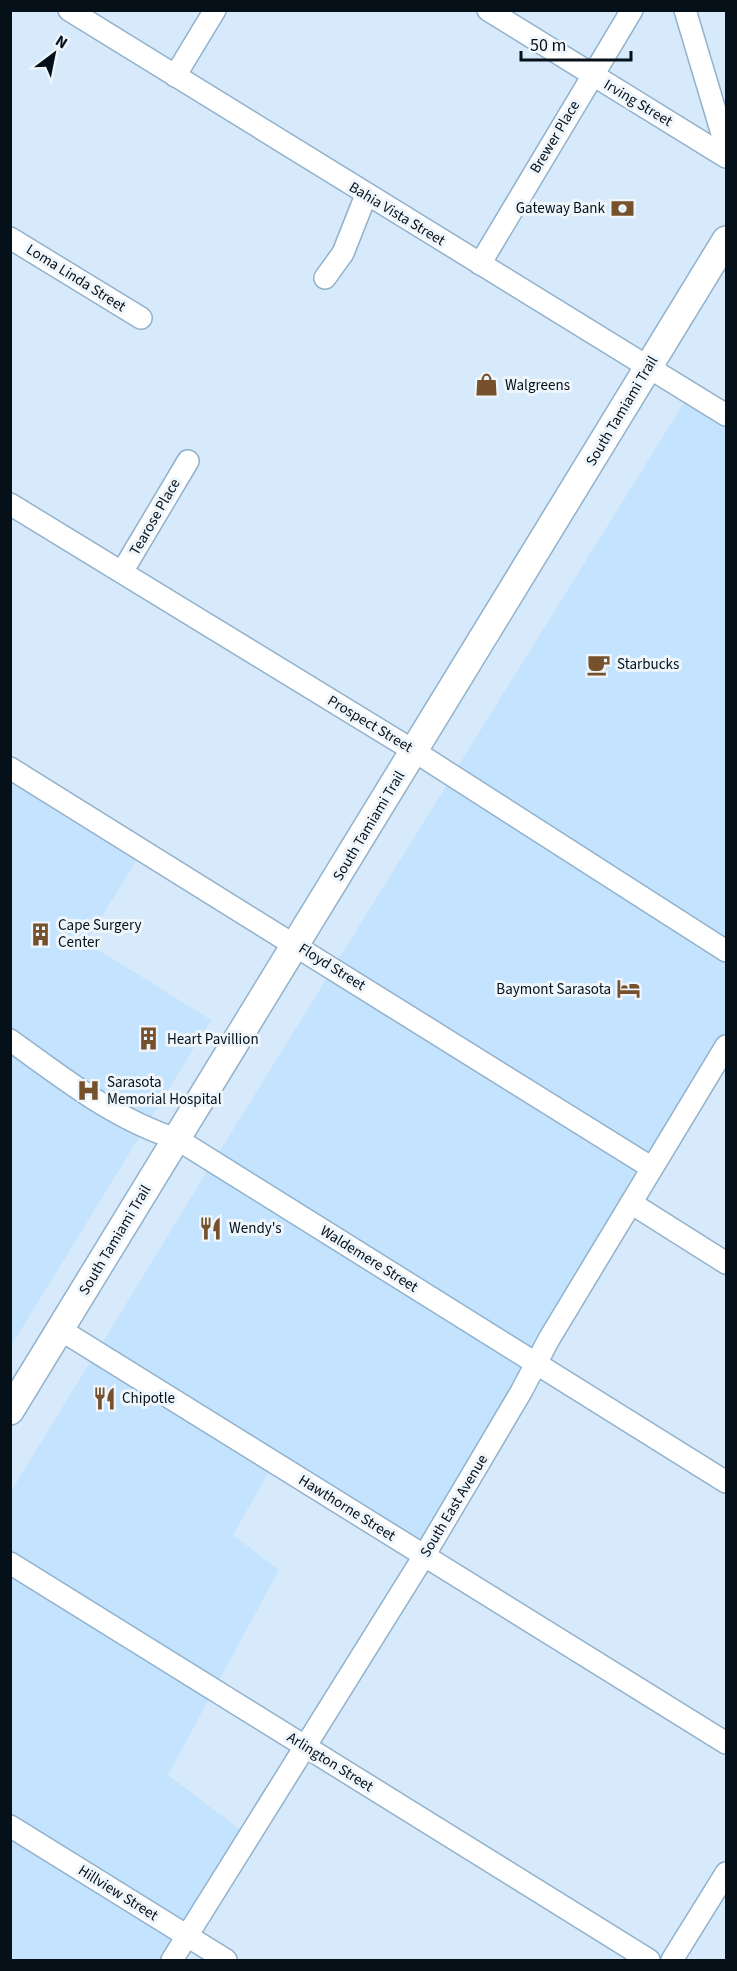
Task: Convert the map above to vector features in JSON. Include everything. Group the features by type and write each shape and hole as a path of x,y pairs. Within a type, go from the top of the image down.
{"main road":[{"name":"South Tamiami Trail","path":"10,1411 726,240"}],"street":[{"name":"Bahia Vista Street","path":"69,10 366,195 650,366 726,415"},
{"path":"175,76 215,10"},
{"name":"Irving Street","path":"488,10 726,157"},
{"name":"Brewer Place","path":"480,264 632,10"},
{"path":"685,10 726,147"},
{"path":"325,278 343,253 366,195"},
{"name":"Loma Linda Street","path":"10,238 141,318"},
{"name":"Tearose Place","path":"122,572 188,461"},
{"name":"Prospect Street","path":"10,504 414,751 726,951"},
{"name":"Floyd Street","path":"10,768 296,944 652,1168"},
{"name":"Waldemere Street","path":"10,1040 70,1083 128,1119 151,1131 177,1139 726,1482"},
{"name":"South East Avenue","path":"172,1960 424,1556 631,1203 725,1052"},
{"path":"631,1203 726,1263"},
{"name":"Hawthorne Street","path":"61,1330 726,1743"},
{"name":"Arlington Street","path":"10,1563 649,1960"},
{"name":"Hillview Street","path":"10,1826 226,1960"},
{"path":"672,1960 726,1873"}],"shaded area":[{"path":"685,401 726,426 726,941 457,768"},
{"name":"Sarasota Memorial Hospital","path":"11,783 136,861 86,942 211,1020 11,1346"},
{"path":"448,783 726,961 726,1031 650,1157 338,960"},
{"path":"329,975 641,1171 534,1352 218,1154"},
{"path":"209,1168 526,1367 422,1545 101,1345"},
{"path":"92,1359 270,1470 233,1535 279,1570 218,1682 11,1553 10,1493"},
{"path":"10,1573 210,1697 168,1775 243,1832 185,1925 11,1816"},
{"path":"10,1836 176,1939 163,1960 11,1960"}],"place":[{"name":"Gateway Bank","path":"623,208"},
{"name":"Walgreens","path":"487,385"},
{"name":"Starbucks","path":"599,664"},
{"name":"Cape Surgery Center","path":"40,934"},
{"name":"Baymont Sarasota","path":"629,989"},
{"name":"Heart Pavillion","path":"149,1039"},
{"name":"Sarasota Memorial Hospital","path":"89,1091"},
{"name":"Wendy's","path":"211,1228"},
{"name":"Chipotle","path":"104,1398"}]}
